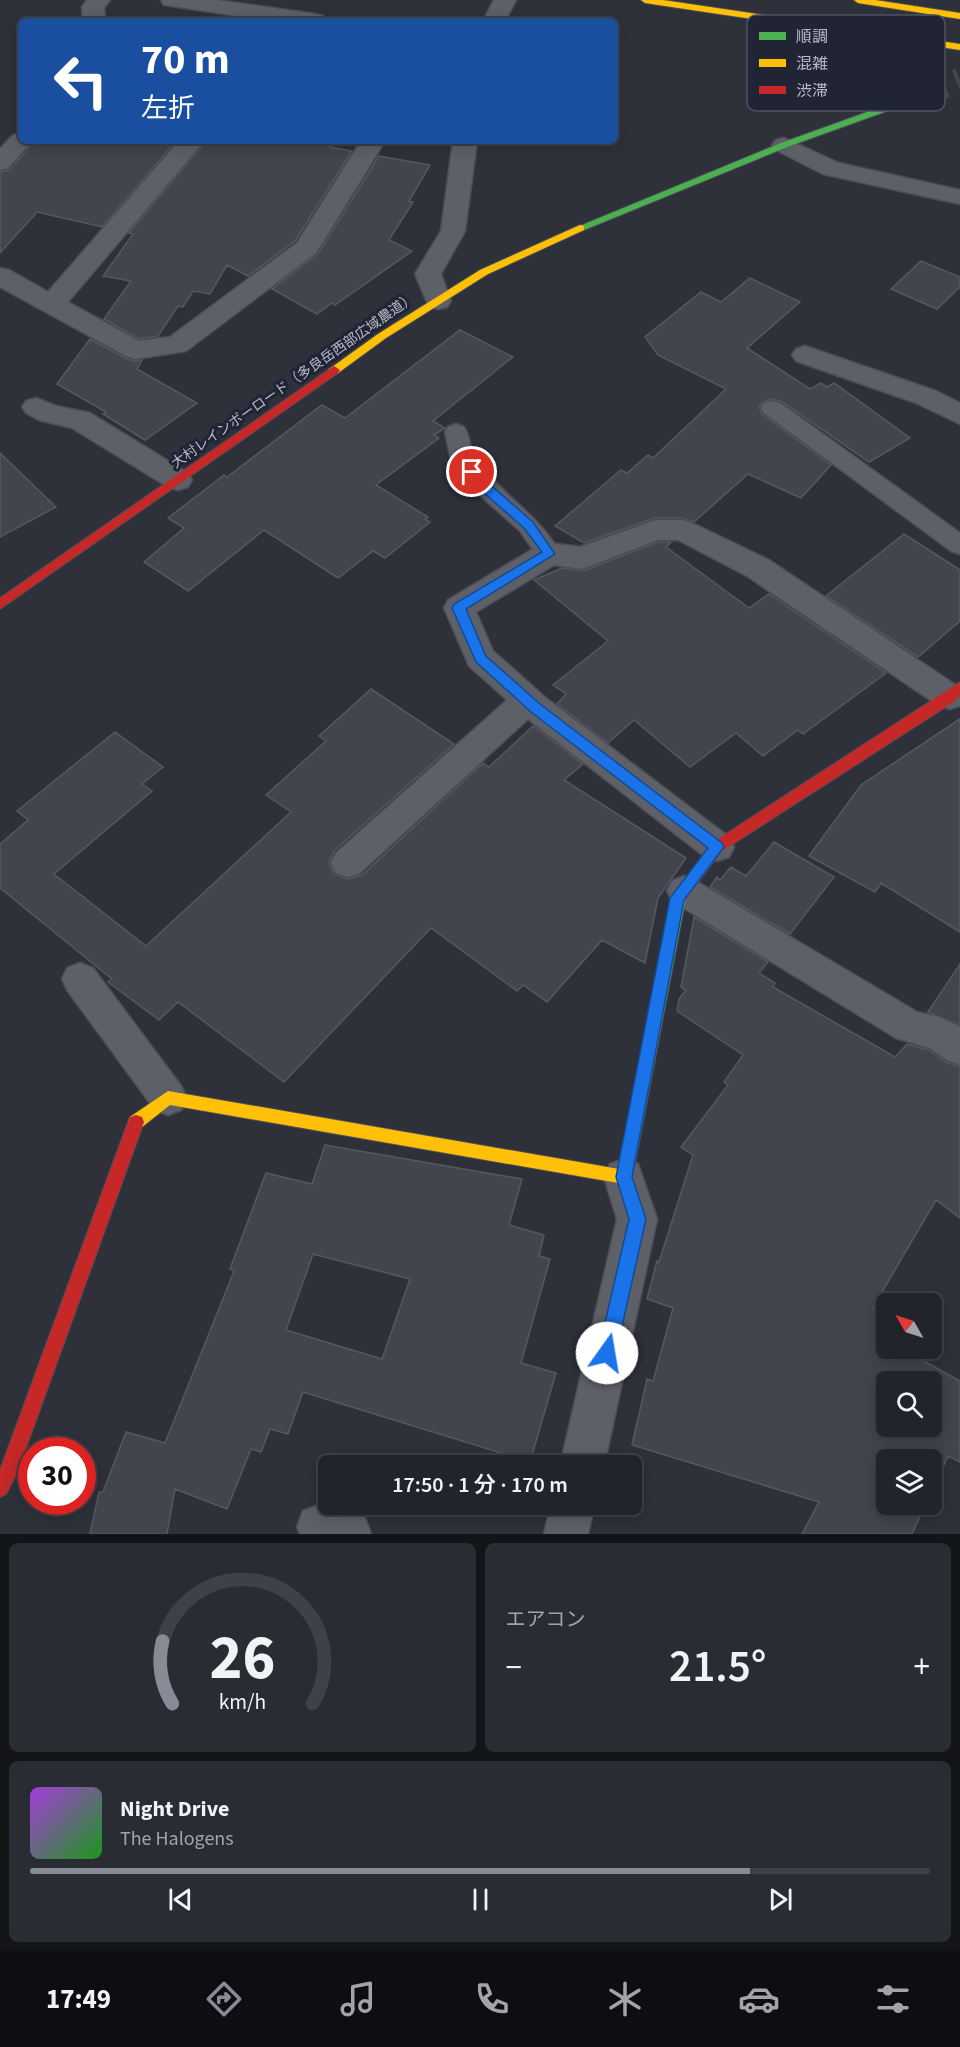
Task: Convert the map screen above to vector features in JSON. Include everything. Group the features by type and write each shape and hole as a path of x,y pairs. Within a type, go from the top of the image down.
{"main road":[{"path":"645,0 747,16"},
{"path":"858,0 960,16"},
{"path":"688,7 747,19"},
{"path":"945,45 960,47"},
{"path":"945,58 960,61"},
{"name":"大村レインボーロード（多良岳西部広域農道）","path":"0,604 382,336 484,272 593,222 784,146 879,111"},
{"path":"0,1488 8,1473 136,1122 168,1098 624,1177 677,898 717,847 955,692"}],"street":[{"path":"94,18 93,7 99,0"},
{"path":"172,0 295,18"},
{"path":"496,18 505,0"},
{"path":"0,163 18,143"},
{"path":"52,304 189,144"},
{"path":"0,276 135,350 177,345 307,248 371,144"},
{"path":"438,301 428,274 453,231 456,144"},
{"path":"784,146 831,169 960,197"},
{"path":"805,355 926,397 960,415"},
{"path":"36,407 49,414 80,420 178,480"},
{"path":"717,847 528,700 480,658 459,608 549,554 582,558 656,530 682,530 758,568 955,692"},
{"path":"348,863 528,700"},
{"path":"684,891 909,1027 939,1033 960,1048"},
{"path":"80,979 168,1098"},
{"path":"584,1455 638,1219 624,1177"},
{"path":"566,1534 570,1515"}],"lane":[{"path":"772,408 960,545"},
{"path":"456,432 463,460 482,484 528,525 549,554"}],"building":[{"path":"32,144 173,144 102,227 37,212 0,253 0,172 10,170"},
{"path":"203,144 332,144 330,147 352,151 295,241 248,276 227,265 210,294 193,291 183,307 178,306 158,336 139,339 104,319 131,281 103,276 133,234 129,233"},
{"path":"379,156 430,165 409,201 413,202 389,240 412,251 335,305 332,303 317,314 272,289 318,254"},
{"path":"921,261 960,277 960,287 937,309 891,289"},
{"path":"750,278 800,302 747,348 810,389 821,383 827,387 834,383 910,438 869,462 781,401 771,399 762,402 759,407 762,414 831,465 801,498 748,474 694,522 682,518 655,518 584,543 555,526 621,470 627,473 648,455 653,458 726,389 658,355 645,337 701,292 721,302"},
{"path":"460,330 513,357 433,421 445,428 434,435 439,438 376,485 428,517 425,519 430,522 385,558 373,551 338,578 264,530 188,591 144,562 184,528 168,518 224,475 227,477 322,405 345,418"},
{"path":"90,339 125,358 134,361 142,360 137,369 197,403 145,440 103,414 106,412 57,384"},
{"path":"0,453 56,507 0,537"},
{"path":"904,534 960,570 960,621 918,657 826,596"},
{"path":"658,542 671,542 666,547 749,608 769,594 886,673 803,734 798,730 763,756 736,733 690,767 634,720 608,743 557,704 566,694 553,685 608,641 534,580 562,568 583,571"},
{"path":"371,689 454,744 334,851 329,862 334,874 347,879 362,875 483,763 489,767 533,726 583,764 564,780 686,858 658,898 645,963 602,940 547,1002 523,985 517,991 431,928 284,1082 178,1002 159,1020 108,982 112,979 0,888 0,844 28,820 17,811 115,732 163,767 142,784 152,791 54,874 146,946 291,812 266,795 326,741 319,736"},
{"path":"960,719 960,932 881,883 875,892 809,856 861,785"},
{"path":"774,842 834,877 790,934 710,887 717,877 720,880 731,867 746,876"},
{"path":"694,917 768,962 759,973 775,983 773,987 895,1057 907,1044 929,1050 946,1062 960,1067 960,1218 936,1200 881,1293 876,1293 876,1302 872,1309 876,1310 876,1359 921,1359 960,1381 960,1462 948,1456 942,1470 942,1449 876,1449 876,1515 921,1515 912,1534 802,1534 819,1502 632,1445 647,1379 653,1381 673,1308 647,1299 657,1261 659,1262 693,1155 681,1147 728,1085 724,1082 743,1055 677,1011 679,999 686,990 681,987"},
{"path":"960,964 960,1025 928,1012"},
{"path":"325,1145 522,1179 509,1225 544,1235 539,1256 550,1259 521,1363 556,1373 532,1455 507,1455 303,1392 288,1434 270,1429 261,1452 251,1449 227,1509 175,1489 167,1534 90,1534 94,1515 96,1515 99,1492 103,1492 126,1432 165,1443 234,1271 230,1269 266,1173 312,1184","holes":["313,1254 410,1279 382,1359 286,1330"]}],"tunnel":[{"path":"945,86 960,80"}],"traffic: fast":[{"path":"580,228 784,145 879,111"},
{"path":"625,1174 679,897"}],"traffic: slow":[{"path":"645,0 747,15"},
{"path":"858,0 960,16"},
{"path":"945,45 960,47"},
{"path":"334,370 382,336 484,272 580,228"},
{"path":"136,1122 168,1098 624,1177 625,1174"}],"traffic: jam":[{"path":"0,604 334,370"},
{"path":"679,897 717,847 950,697 960,687"},
{"path":"0,1488 8,1473 136,1122"}],"route":[{"path":"472,472 482,484 528,525 549,554 459,608 480,658 536,708 717,847 677,898 624,1177 638,1219 607,1353"}]}
